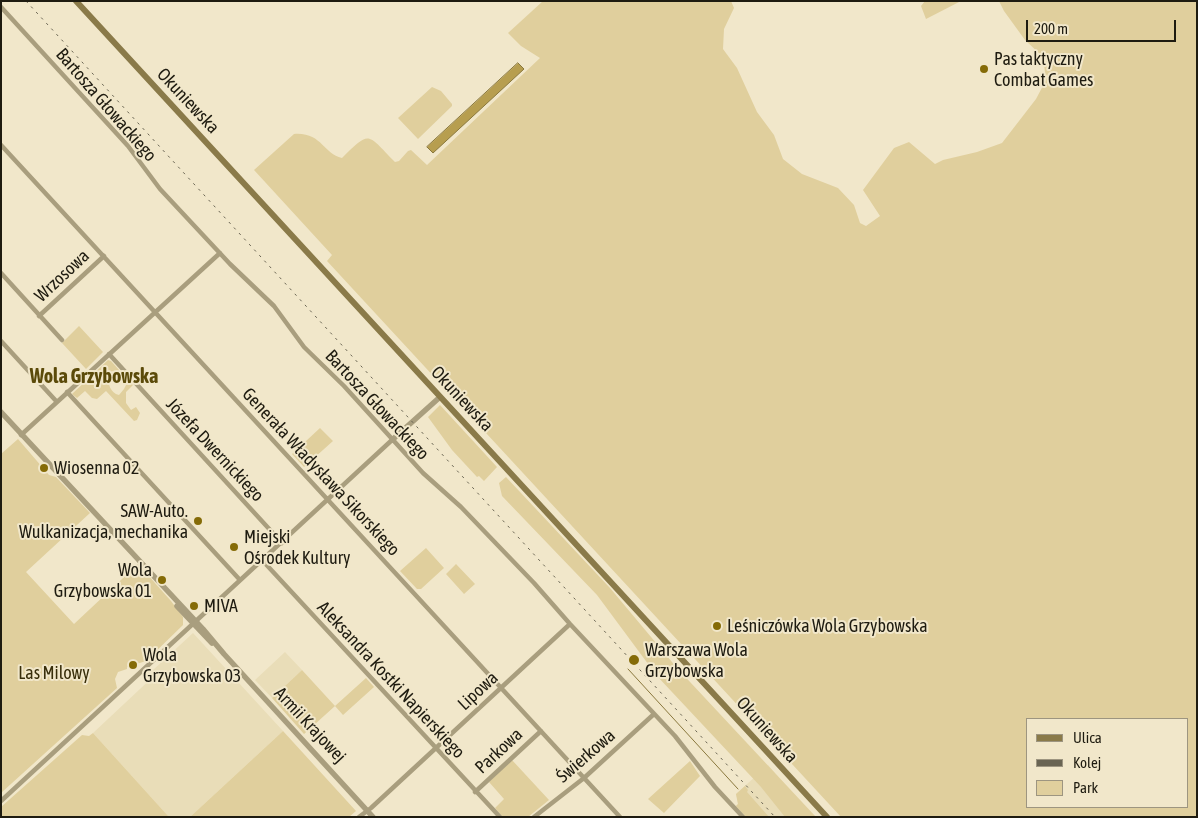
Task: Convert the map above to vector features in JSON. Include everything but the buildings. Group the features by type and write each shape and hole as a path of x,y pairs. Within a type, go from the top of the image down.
{"main road":[{"name":"Okuniewska","path":"76,1 826,817"}],"street":[{"name":"Bartosza Głowackiego","path":"2,8 128,146 152,179 220,253 274,306 300,342 344,386 423,473 476,521 684,746 722,796 741,816"},
{"name":"Generała Władysława Sikorskiego","path":"1,145 620,817"},
{"path":"22,435 220,253"},
{"name":"Wrzosowa","path":"39,316 104,256"},
{"path":"1,273 62,340"},
{"path":"1,341 57,402"},
{"name":"Józefa Dwernickiego","path":"109,354 282,543"},
{"path":"67,392 240,580"},
{"path":"1,802 440,397"},
{"name":"Armii Krajowej","path":"1,412 173,598 181,611 224,654 373,817"},
{"name":"Aleksandra Kostki Napierskiego","path":"262,560 500,817"},
{"name":"Lipowa","path":"359,817 368,811 570,624"},
{"name":"Świerkowa","path":"534,817 584,778 654,714"},
{"name":"Parkowa","path":"475,792 541,731"}],"shaded area":[{"path":"518,63 524,69 433,153 427,147"},
{"path":"193,633 283,731 190,817 169,817 93,733 156,674 153,670"},
{"path":"285,652 302,670 272,698 255,680"},
{"path":"768,765 813,817 746,817 736,806 738,804 736,794"}],"green space":[{"path":"543,1 731,1 734,8 724,29 723,49 737,68 757,112 774,135 783,159 802,174 838,188 854,205 860,223 866,226 880,216 863,190 894,148 909,142 935,164 943,160 977,152 1002,143 1036,99 1046,80 1043,57 1025,40 999,1 1197,1 1197,817 841,817 327,261 332,255 254,170 294,134 311,136 330,152 342,158 359,142 369,139 379,145 395,162 399,161 411,150 427,165 540,58 521,46 508,33"},
{"path":"925,1 961,1 926,19 921,6"},
{"path":"432,87 441,91 452,106 418,139 398,118"},
{"path":"79,326 103,352 86,369 62,343"},
{"path":"108,360 119,370 117,373 112,371 107,377 110,388 116,394 119,395 128,381 133,385 126,392 126,403 131,410 136,407 140,413 137,420 134,421 106,391 97,399 92,398 85,391 77,398 72,394"},
{"path":"440,405 497,467 484,481 479,476 477,477 452,450 428,417"},
{"path":"320,428 333,441 304,467 292,454"},
{"name":"Las Milowy","path":"18,439 49,475 56,477 90,513 26,572 74,624 138,564 183,617 183,625 146,661 118,672 115,679 117,688 1,793 1,454"},
{"path":"506,477 610,588 677,668 816,817 785,817 761,787 657,676 597,595 502,496 499,483"},
{"path":"426,548 444,568 421,589 417,589 400,571"},
{"path":"456,564 475,584 464,594 446,574"},
{"path":"302,670 335,706 304,734 272,698"},
{"path":"366,678 374,687 343,715 335,706"},
{"path":"283,731 356,811 349,817 190,817"},
{"name":"Las Milowy","path":"93,733 169,817 1,817 1,807 82,735 89,736"},
{"path":"512,760 549,800 528,817 503,817 495,808 504,799 489,782"},
{"path":"690,761 700,776 664,813 648,799"},
{"path":"745,786 748,790 747,792 769,817 746,817 736,806 738,804 736,794"}],"waterway":[{"path":"628,669 738,789"}],"railway":[{"path":"26,1 775,817"}],"place":[{"name":"Pas taktyczny Combat Games","path":"984,69"},
{"name":"Wiosenna 02","path":"44,468"},
{"name":"SAW-Auto. Wulkanizacja, mechanika","path":"198,521"},
{"name":"Miejski Ośrodek Kultury","path":"234,547"},
{"name":"Wola Grzybowska 01","path":"162,580"},
{"name":"MIVA","path":"194,606"},
{"name":"Leśniczówka Wola Grzybowska","path":"717,626"},
{"name":"Warszawa Wola Grzybowska","path":"634,660"},
{"name":"Wola Grzybowska 03","path":"133,665"}],"district":[{"name":"Wola Grzybowska","path":"94,377"}]}
